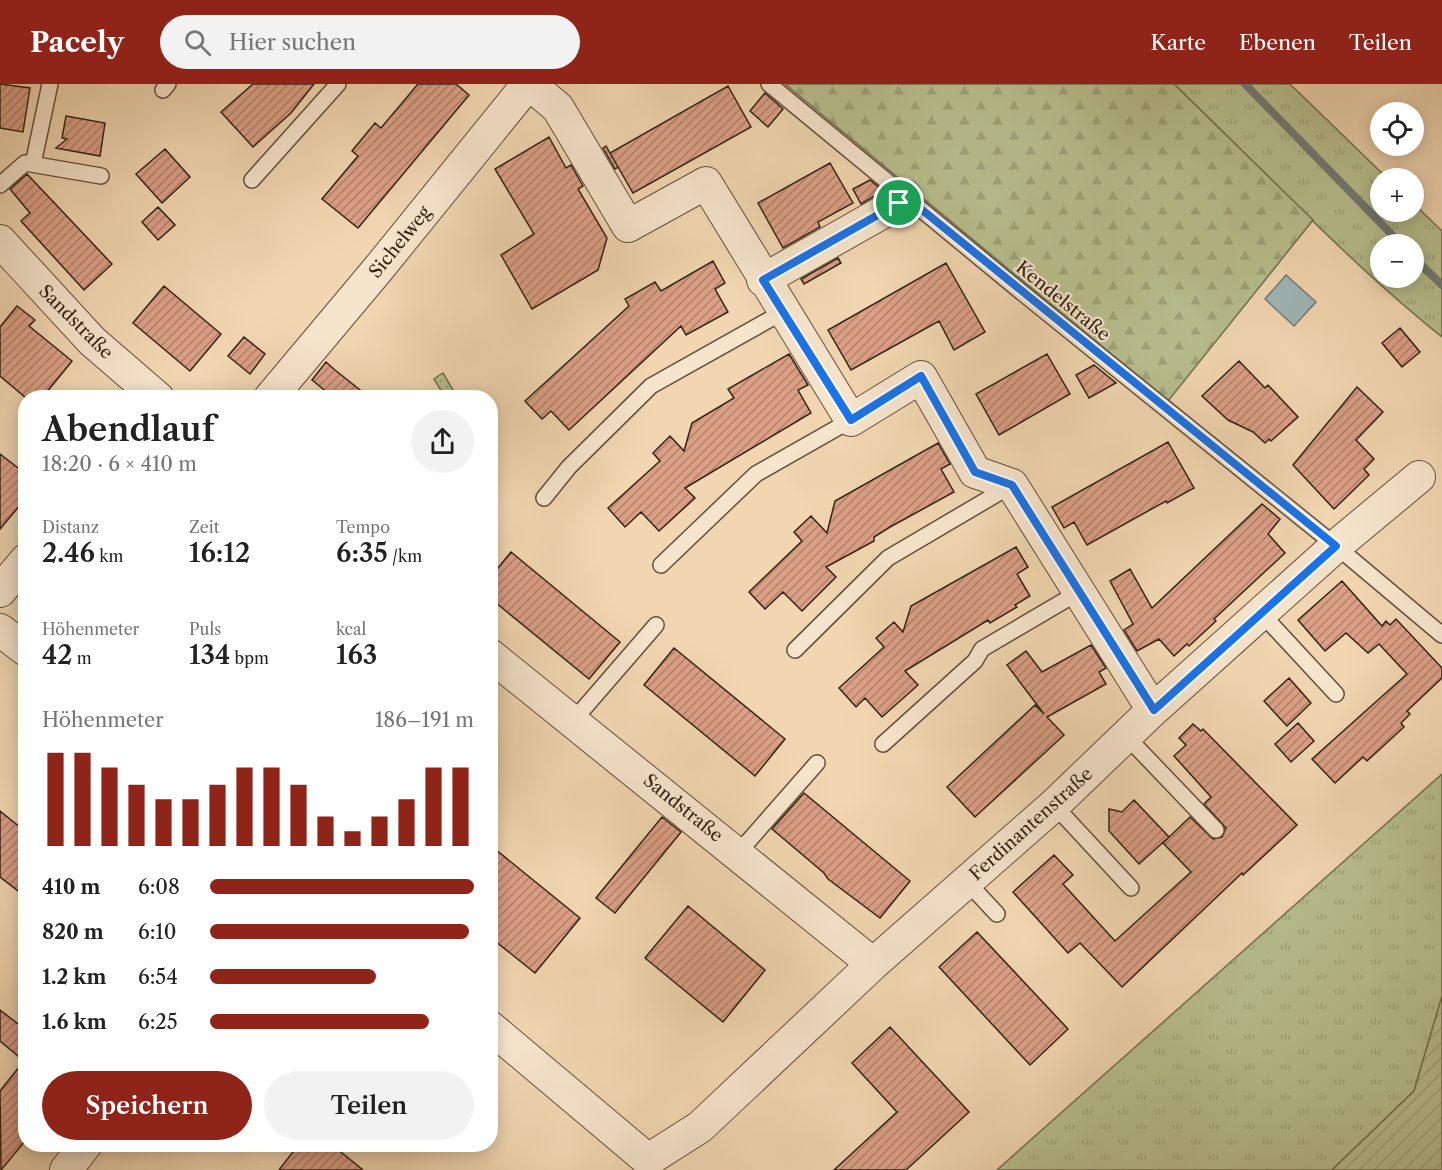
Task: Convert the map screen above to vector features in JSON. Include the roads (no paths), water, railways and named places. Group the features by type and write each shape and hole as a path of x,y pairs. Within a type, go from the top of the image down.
{"street":[{"name":"Sichelweg","path":"277,390 529,84 558,108 628,226 706,183 763,280"},
{"path":"905,196 899,203 763,280 851,420 921,376 975,472 1012,485 1154,710"},
{"name":"Sandstraße","path":"0,242 92,341 150,390"},
{"name":"Ferdinantenstraße","path":"649,1165 700,1127 873,964 1054,806 1154,710 1261,613 1336,546 1419,477"},
{"path":"0,591 18,570"},
{"path":"0,630 18,644"},
{"name":"Sandstraße","path":"498,661 873,964"},
{"path":"498,1034 649,1165"},
{"path":"66,1170 81,1152"}],"lane":[{"path":"33,164 50,84"},
{"path":"252,180 338,84"},
{"name":"Kendelstraße","path":"769,84 1442,635"},
{"path":"0,185 25,163 101,176"},
{"path":"544,498 569,467 651,386 783,312"},
{"path":"661,565 756,474 851,420"},
{"path":"795,650 888,558 1012,485"},
{"path":"883,744 975,661 982,649 1079,592"},
{"path":"1261,613 1336,694"},
{"path":"573,721 656,625"},
{"path":"1127,737 1216,830"},
{"path":"738,853 817,763"},
{"path":"1054,806 1131,888"},
{"path":"967,882 997,914"}],"water":[{"path":"1286,275 1316,302 1294,326 1265,299"}],"waterway":[{"path":"1245,84 1391,234"},
{"path":"1424,268 1442,285"}]}
